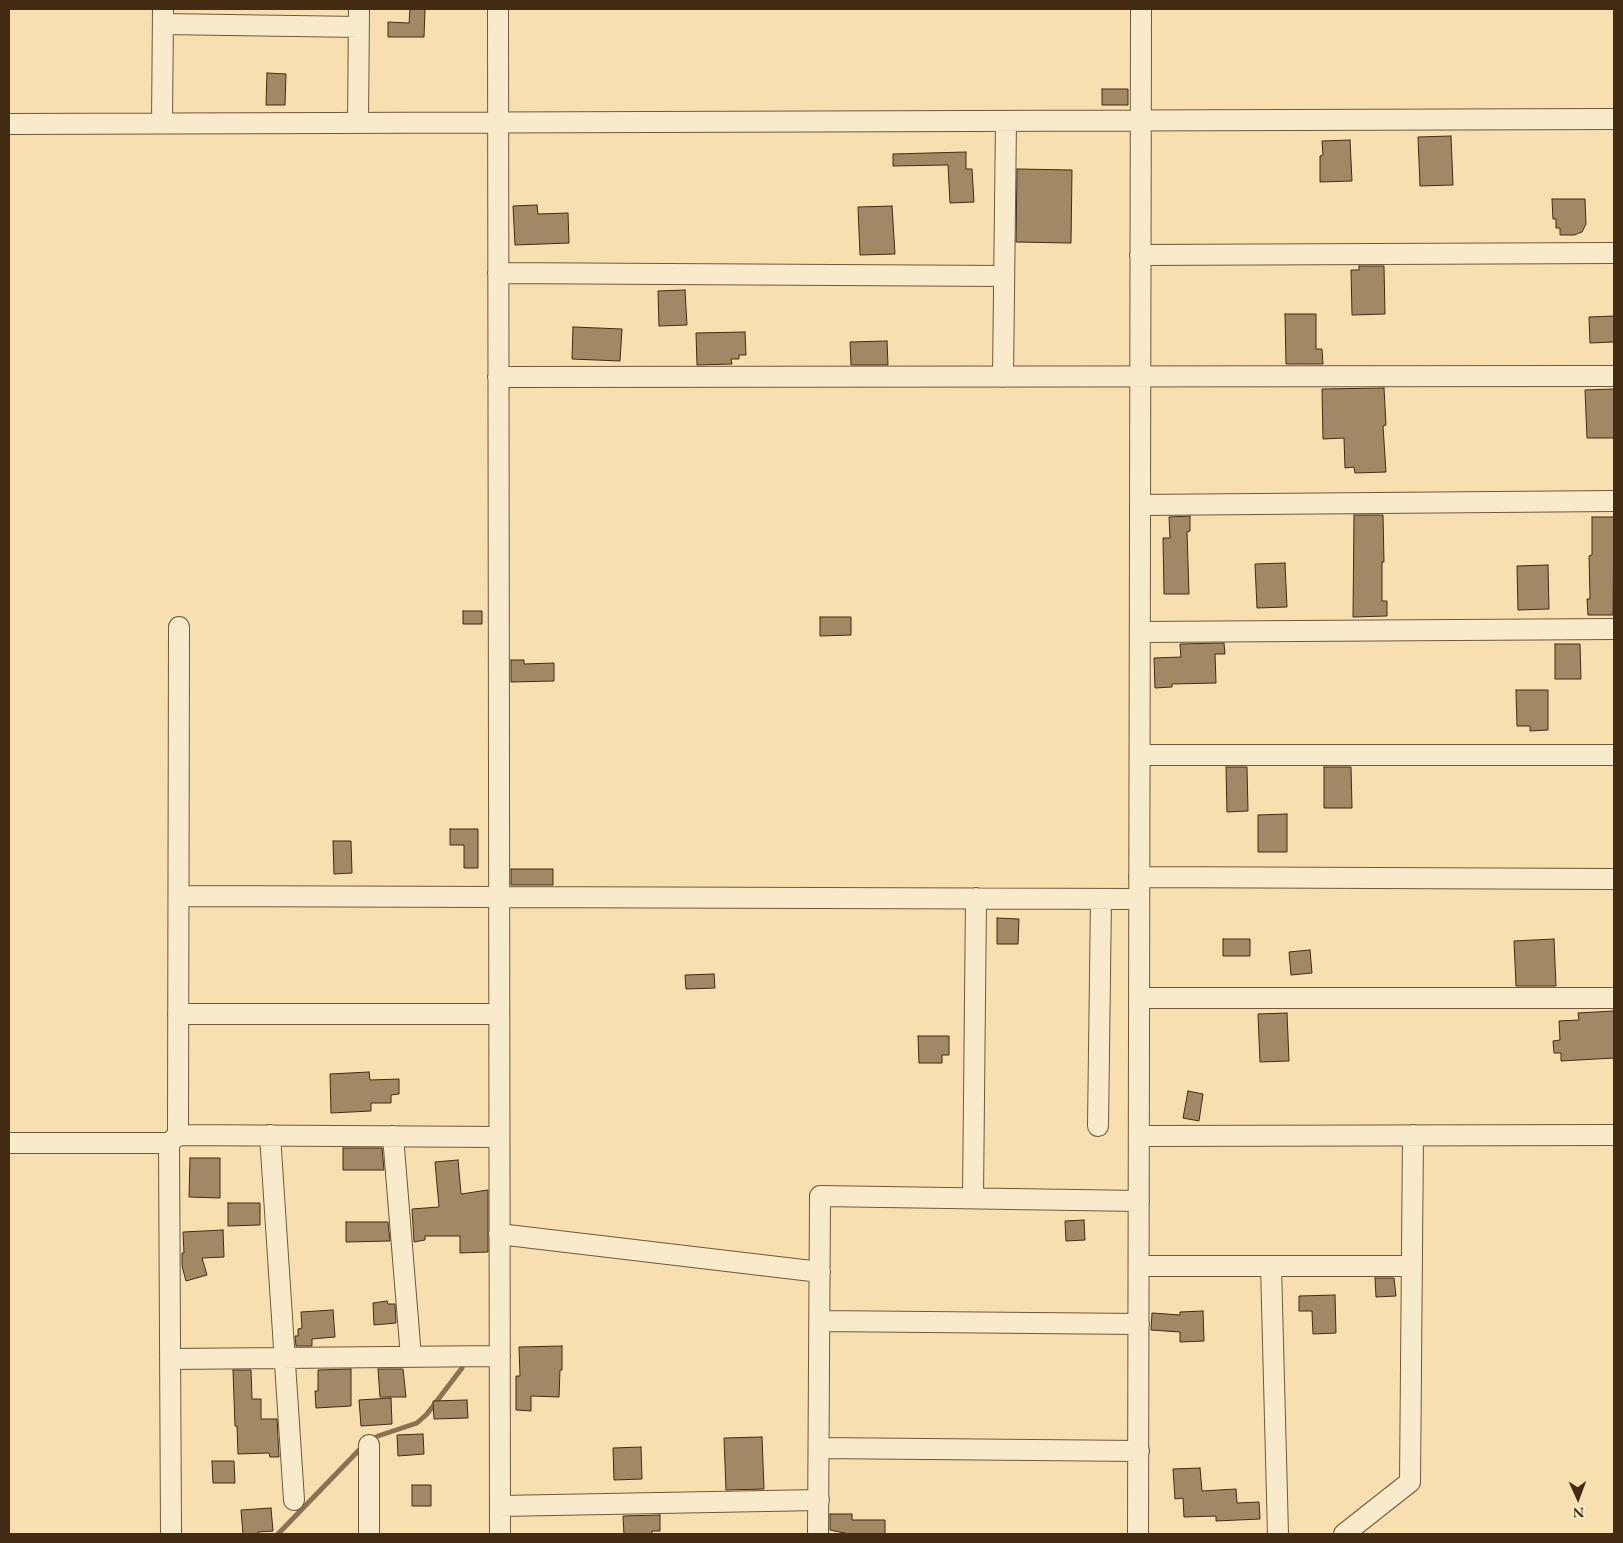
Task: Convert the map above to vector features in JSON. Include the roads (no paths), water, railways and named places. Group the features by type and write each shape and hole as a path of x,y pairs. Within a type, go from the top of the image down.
{"street":[{"path":"498,9 500,1534"},
{"path":"1138,1534 1141,9"},
{"path":"162,123 163,16 359,18 358,123"},
{"path":"9,124 1614,119"},
{"path":"1003,377 1006,121"},
{"path":"1140,255 1614,253"},
{"path":"498,273 1004,276"},
{"path":"498,377 1614,376"},
{"path":"1140,505 1614,501"},
{"path":"171,1534 170,1359 178,1014 179,627"},
{"path":"1140,632 1614,629"},
{"path":"1140,755 1614,755"},
{"path":"1140,877 1614,879"},
{"path":"179,896 1139,899"},
{"path":"973,1198 976,898"},
{"path":"1098,1126 1101,899"},
{"path":"1139,998 1614,998"},
{"path":"178,1014 499,1014"},
{"path":"1139,1136 1614,1134"},
{"path":"9,1143 270,1135 499,1137"},
{"path":"270,1135 294,1500"},
{"path":"1344,1534 1410,1482 1413,1135"},
{"path":"393,1136 411,1357"},
{"path":"818,1534 820,1196 1139,1201"},
{"path":"500,1234 820,1272"},
{"path":"1139,1266 1412,1266"},
{"path":"1271,1266 1278,1534"},
{"path":"820,1321 1139,1324"},
{"path":"170,1359 500,1356"},
{"path":"368,1445 370,1534"},
{"path":"819,1448 1138,1451"},
{"path":"500,1506 818,1500"}],"waterway":[{"path":"370,1441 378,1436 417,1423 427,1414 462,1368"},
{"path":"278,1534 363,1446"}]}
